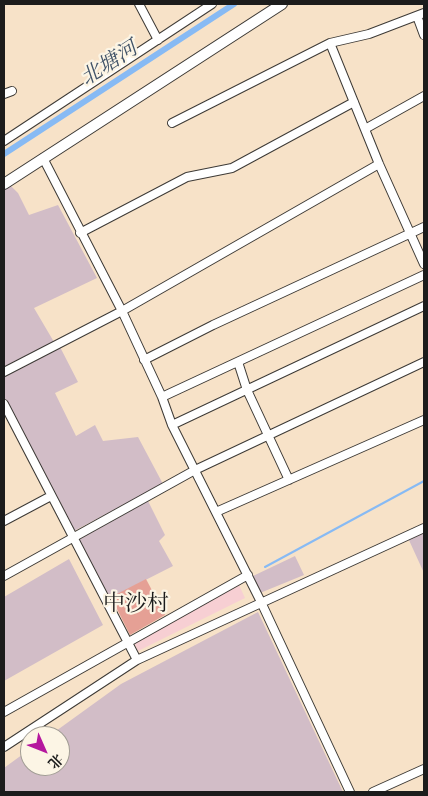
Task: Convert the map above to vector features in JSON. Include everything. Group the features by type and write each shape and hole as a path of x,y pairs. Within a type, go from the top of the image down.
{"main road":[{"path":"4,184 282,4"}],"street":[{"path":"139,4 158,40"},
{"path":"4,141 212,4"},
{"path":"172,123 330,43 369,34 420,15 424,35"},
{"path":"330,43 379,164 424,264"},
{"path":"365,129 424,96"},
{"path":"80,233 188,177 232,168 354,102"},
{"path":"43,158 80,233 122,311 162,397 172,425 248,575 350,792"},
{"path":"4,372 122,311 379,164"},
{"path":"144,360 213,325 424,227"},
{"path":"162,397 424,275"},
{"path":"172,425 424,306"},
{"path":"238,362 247,390 289,480"},
{"path":"4,576 195,470 424,362"},
{"path":"4,404 137,660"},
{"path":"216,512 424,420"},
{"path":"4,521 51,496"},
{"path":"4,747 137,660 424,528"},
{"path":"4,712 248,575"},
{"path":"373,792 424,768"}],"shaded area":[{"path":"9,184 18,193 29,215 58,205 97,278 34,308 54,342 4,367 4,188"},
{"path":"60,347 78,382 55,393 76,436 95,425 103,441 138,437 163,484 74,531 4,397 4,376"},
{"path":"148,501 165,535 159,541 173,566 110,598 78,540"},
{"path":"424,531 424,573 408,538"},
{"path":"295,556 304,575 260,593 253,576"},
{"path":"69,559 103,625 4,681 4,597"},
{"path":"239,585 245,598 138,651 134,643"},
{"path":"258,612 343,792 4,792 4,768 20,756 20,776 70,776 70,726 63,726 121,684"}],"building":[{"path":"146,579 165,615 130,635 111,597"}],"waterway":[{"name":"北塘河","path":"4,154 234,4"},
{"path":"265,567 424,481"}],"district":[{"name":"中沙村","path":"136,605"}]}
